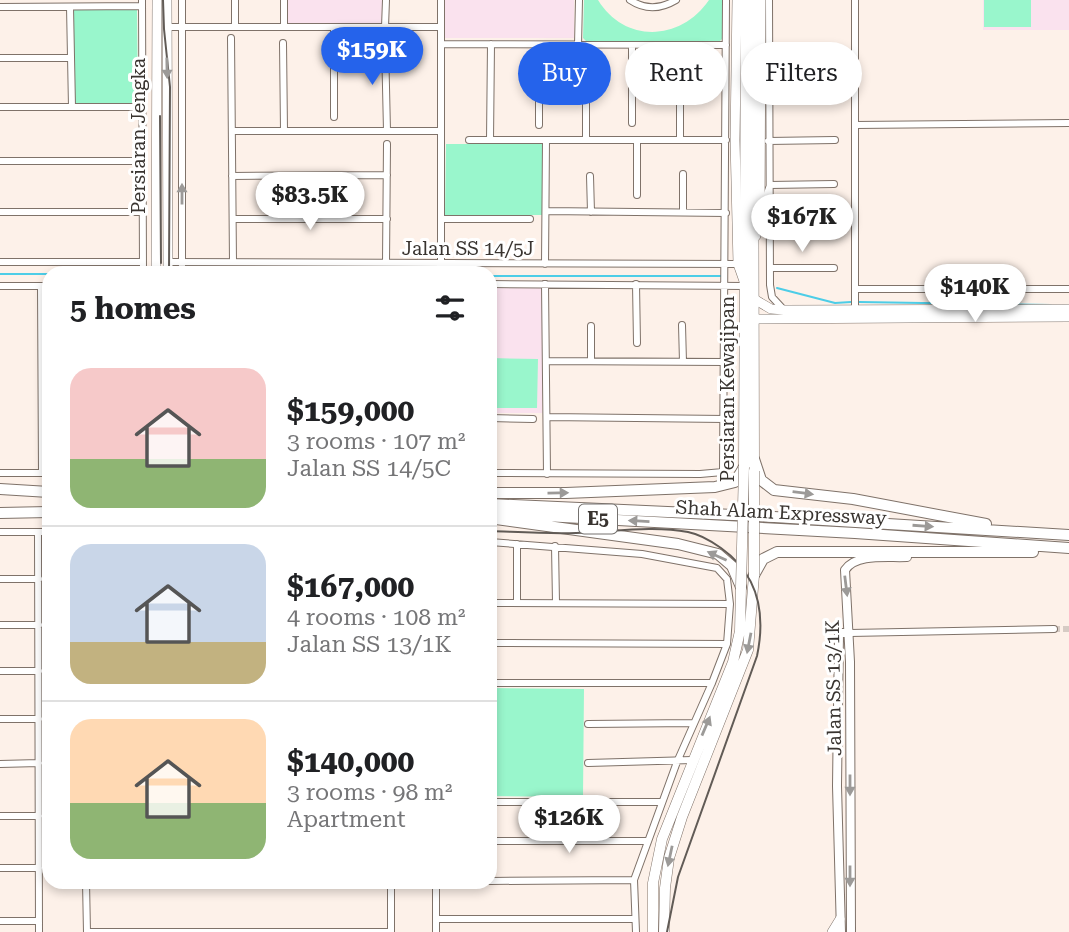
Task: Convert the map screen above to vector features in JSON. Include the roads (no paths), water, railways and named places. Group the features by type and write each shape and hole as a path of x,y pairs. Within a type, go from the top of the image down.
{"highway":[{"path":"754,458 761,480 774,489 853,499 978,523 1069,535"},
{"path":"497,493 715,487 734,482 749,469"},
{"path":"0,491 42,493"},
{"name":"Shah Alam Expressway","path":"497,504 1069,535"},
{"path":"0,510 42,510"},
{"name":"Shah Alam Expressway","path":"497,513 841,532 1065,548"},
{"path":"497,519 678,544 718,554 733,566 741,587"},
{"path":"754,575 763,559 777,552 1032,552 1065,548"}],"main road":[{"name":"Persiaran Jengka","path":"156,266 157,0"},
{"name":"Persiaran Jengka","path":"167,0 168,266"},
{"name":"Persiaran Kewajipan","path":"664,932 669,858 682,817 748,650 754,575 745,284 738,264 735,140 737,0"},
{"path":"746,0 753,246"},
{"name":"Persiaran Kewajipan","path":"653,932 653,883 667,823 733,662 740,631 749,469 754,458 753,246 760,217 761,0"},
{"path":"745,284 749,152 761,0"},
{"path":"754,299 771,309 784,310 1069,309"},
{"path":"755,319 1069,317"},
{"path":"832,932 840,919"}],"street":[{"path":"182,0 182,266"},
{"path":"235,0 235,27"},
{"path":"284,0 284,27"},
{"path":"385,27 386,0"},
{"path":"441,0 441,263"},
{"path":"578,42 579,0"},
{"path":"630,0 653,8 676,0"},
{"path":"726,0 726,42"},
{"path":"761,0 764,42"},
{"path":"855,0 855,309"},
{"path":"0,7 142,3 143,266"},
{"path":"70,6 72,107"},
{"path":"167,27 441,27"},
{"path":"334,27 334,117"},
{"path":"231,38 233,262"},
{"path":"283,43 284,131"},
{"path":"385,43 387,131"},
{"path":"441,44 518,45"},
{"path":"490,140 491,44"},
{"path":"0,58 71,58"},
{"path":"539,105 539,125"},
{"path":"586,105 586,140"},
{"path":"632,105 632,123"},
{"path":"680,105 680,140"},
{"path":"497,473 723,472 726,105"},
{"path":"769,105 770,285 772,297 784,310"},
{"path":"0,107 141,107"},
{"path":"855,125 1069,123"},
{"path":"232,131 441,131"},
{"path":"469,140 726,140"},
{"path":"545,264 546,140"},
{"path":"637,140 637,195"},
{"path":"768,141 835,140"},
{"path":"386,263 387,144"},
{"path":"0,160 142,160"},
{"path":"683,174 683,212"},
{"path":"232,176 387,175"},
{"path":"590,176 591,212"},
{"path":"769,185 834,184"},
{"path":"760,217 769,185"},
{"path":"546,211 726,213"},
{"path":"0,212 142,212"},
{"path":"233,219 387,219"},
{"path":"441,219 530,219"},
{"path":"770,228 836,227"},
{"path":"0,262 143,262"},
{"name":"Jalan SS 14/5J","path":"168,262 738,264"},
{"path":"770,268 834,268"},
{"path":"497,284 745,284"},
{"path":"545,284 547,474"},
{"path":"636,284 637,343"},
{"path":"0,286 42,286"},
{"path":"855,289 1069,289"},
{"path":"682,325 683,362"},
{"path":"591,326 591,361"},
{"path":"546,361 725,362"},
{"path":"547,417 725,419"},
{"path":"497,418 533,419"},
{"path":"0,473 42,473"},
{"path":"0,532 42,532"},
{"path":"38,532 39,932"},
{"path":"497,543 642,554 717,568 727,579 730,604 727,644 661,802 634,880 636,932"},
{"path":"517,544 517,603"},
{"path":"555,546 556,603"},
{"name":"Jalan SS 13/1K","path":"851,932 850,633 844,575 848,565 865,559 966,552"},
{"path":"0,579 39,579"},
{"path":"497,603 730,604"},
{"path":"0,625 39,625"},
{"path":"850,633 1054,629"},
{"name":"Jalan SS 13/1K","path":"841,932 838,860 839,633 850,633"},
{"path":"497,643 727,644"},
{"path":"0,671 39,671"},
{"path":"497,683 712,683"},
{"path":"839,702 850,701"},
{"path":"0,719 39,719"},
{"path":"588,724 693,723"},
{"path":"588,763 692,760"},
{"path":"0,764 39,763"},
{"path":"497,802 661,802"},
{"path":"0,816 39,816"},
{"path":"497,841 648,841"},
{"path":"0,868 39,868"},
{"path":"497,881 634,880"},
{"path":"86,889 87,932 391,932 391,889"},
{"path":"436,889 436,932"},
{"path":"436,919 635,919"},
{"path":"0,921 39,921"}],"waterway":[{"path":"0,274 42,274"},
{"path":"497,276 721,276"},
{"path":"777,288 835,303 851,302"},
{"path":"859,302 1051,305"}],"tunnel":[{"path":"1054,629 1069,629"}],"tram line":[{"path":"163,0 170,87 169,266"},
{"path":"160,116 161,263"},
{"path":"497,531 565,533 646,529 688,532 705,538 734,559 744,570 757,596 761,625 757,656 678,877 667,932"}]}
